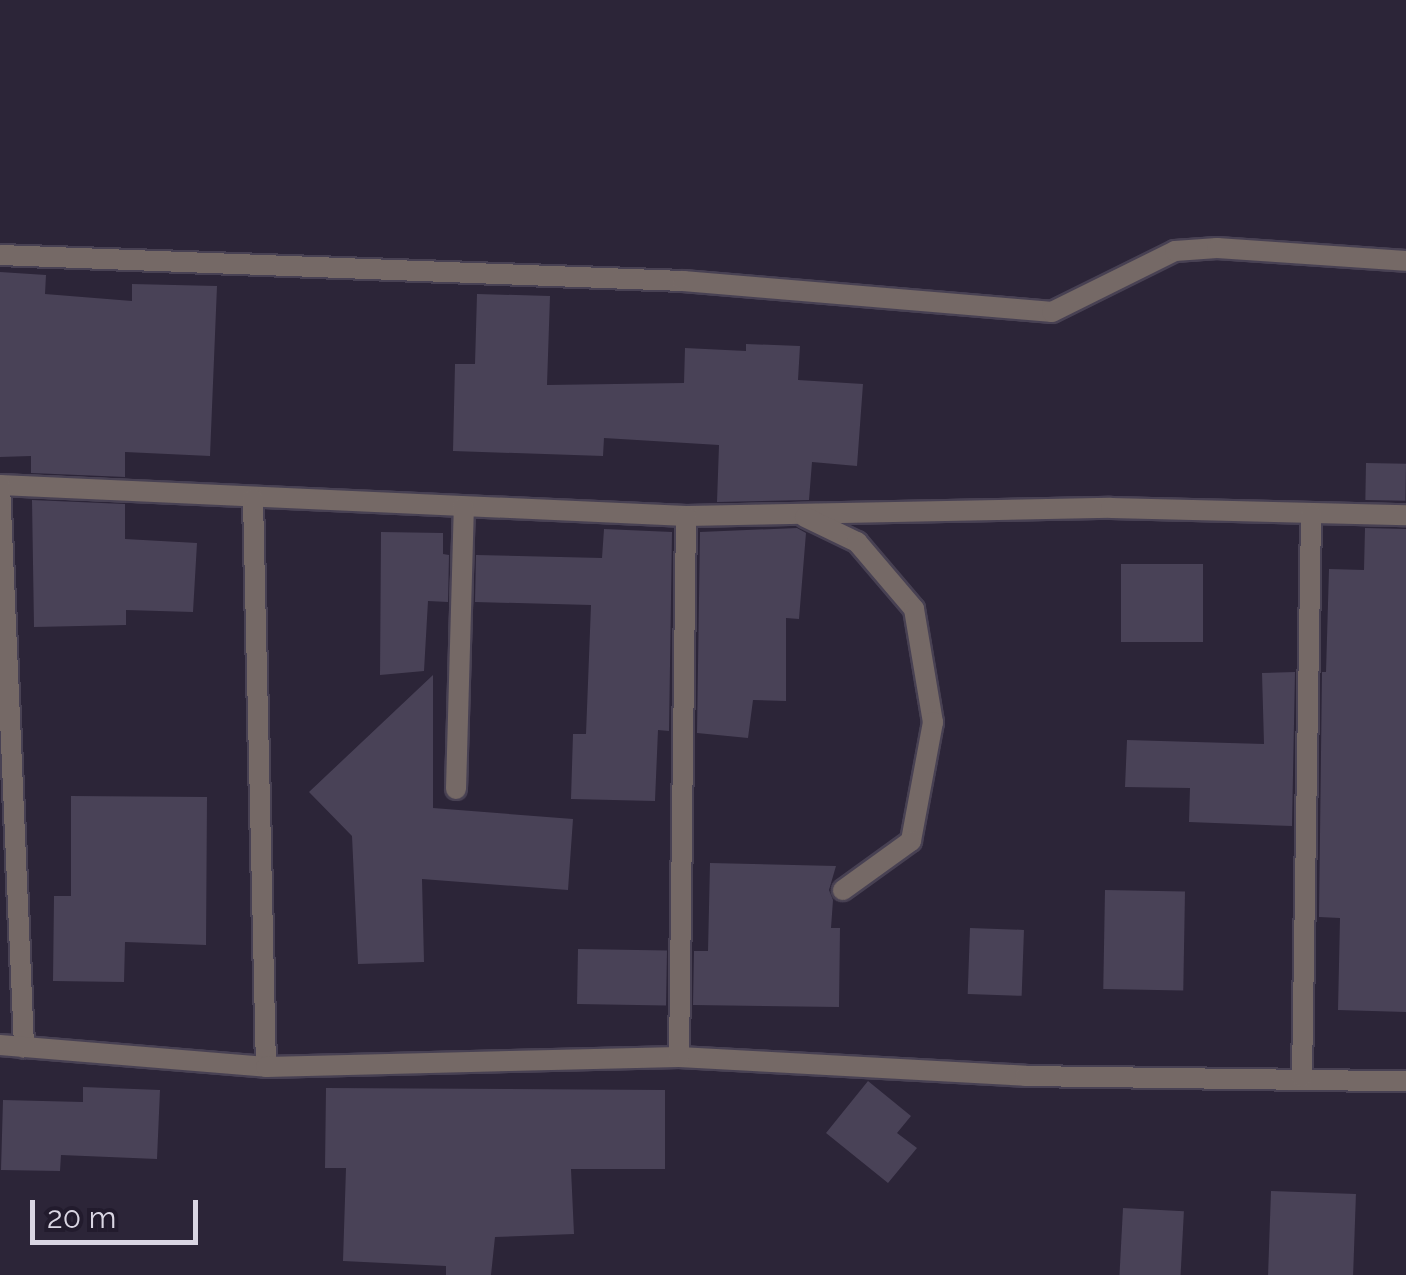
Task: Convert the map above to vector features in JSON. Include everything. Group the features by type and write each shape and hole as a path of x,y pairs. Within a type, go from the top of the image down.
{"street":[{"path":"0,255 684,281 1052,312 1174,252 1217,248 1406,261"},
{"path":"24,1047 0,485 686,516 1111,508 1406,515"},
{"path":"253,499 266,1067"},
{"path":"456,789 464,507"},
{"path":"799,514 857,542 914,610 934,722 910,841 843,890"},
{"path":"1302,1077 1311,514"},
{"path":"679,1056 686,516"},
{"path":"0,1045 266,1067 679,1056 1025,1076 1406,1081"}],"building":[{"path":"0,272 46,275 45,294 132,301 132,284 217,286 210,456 125,452 125,477 31,473 31,456 0,457"},
{"path":"477,294 550,296 547,385 684,383 685,348 746,351 746,344 800,346 798,380 863,384 857,466 812,462 809,500 717,502 719,445 604,438 603,456 453,451 455,364 475,364"},
{"path":"1366,463 1406,464 1405,501 1365,500"},
{"path":"32,500 125,504 125,539 197,543 193,612 126,610 126,625 34,627"},
{"path":"797,528 806,533 799,619 786,618 786,701 753,700 748,738 697,733 700,532"},
{"path":"1365,528 1406,529 1406,1012 1338,1010 1340,918 1319,917 1322,672 1326,672 1329,569 1364,570"},
{"path":"604,529 672,532 669,731 658,730 655,801 571,799 573,734 586,734 591,605 475,602 476,555 602,558"},
{"path":"381,532 443,533 443,554 449,555 448,602 428,601 424,671 380,675"},
{"path":"1121,564 1203,564 1203,642 1121,642"},
{"path":"1295,672 1292,826 1189,822 1190,788 1125,787 1127,740 1264,744 1262,673"},
{"path":"433,675 433,808 573,819 568,890 422,879 424,962 358,964 352,836 309,792"},
{"path":"71,796 207,797 206,945 125,942 124,982 53,981 54,896 71,896"},
{"path":"710,863 836,866 829,890 833,900 831,928 840,928 839,1007 693,1005 694,951 708,951"},
{"path":"1105,890 1185,891 1183,990 1103,989"},
{"path":"970,928 1024,930 1022,996 968,994"},
{"path":"578,949 667,951 666,1006 577,1004"},
{"path":"868,1081 911,1116 897,1133 917,1148 888,1183 826,1133"},
{"path":"83,1087 160,1090 157,1159 61,1155 60,1171 1,1170 3,1100 83,1102"},
{"path":"326,1088 665,1090 665,1169 571,1169 574,1234 495,1237 491,1275 446,1275 446,1266 343,1261 346,1168 325,1168"},
{"path":"1271,1191 1356,1194 1353,1275 1268,1275"},
{"path":"1123,1208 1184,1211 1181,1275 1119,1275"}]}
